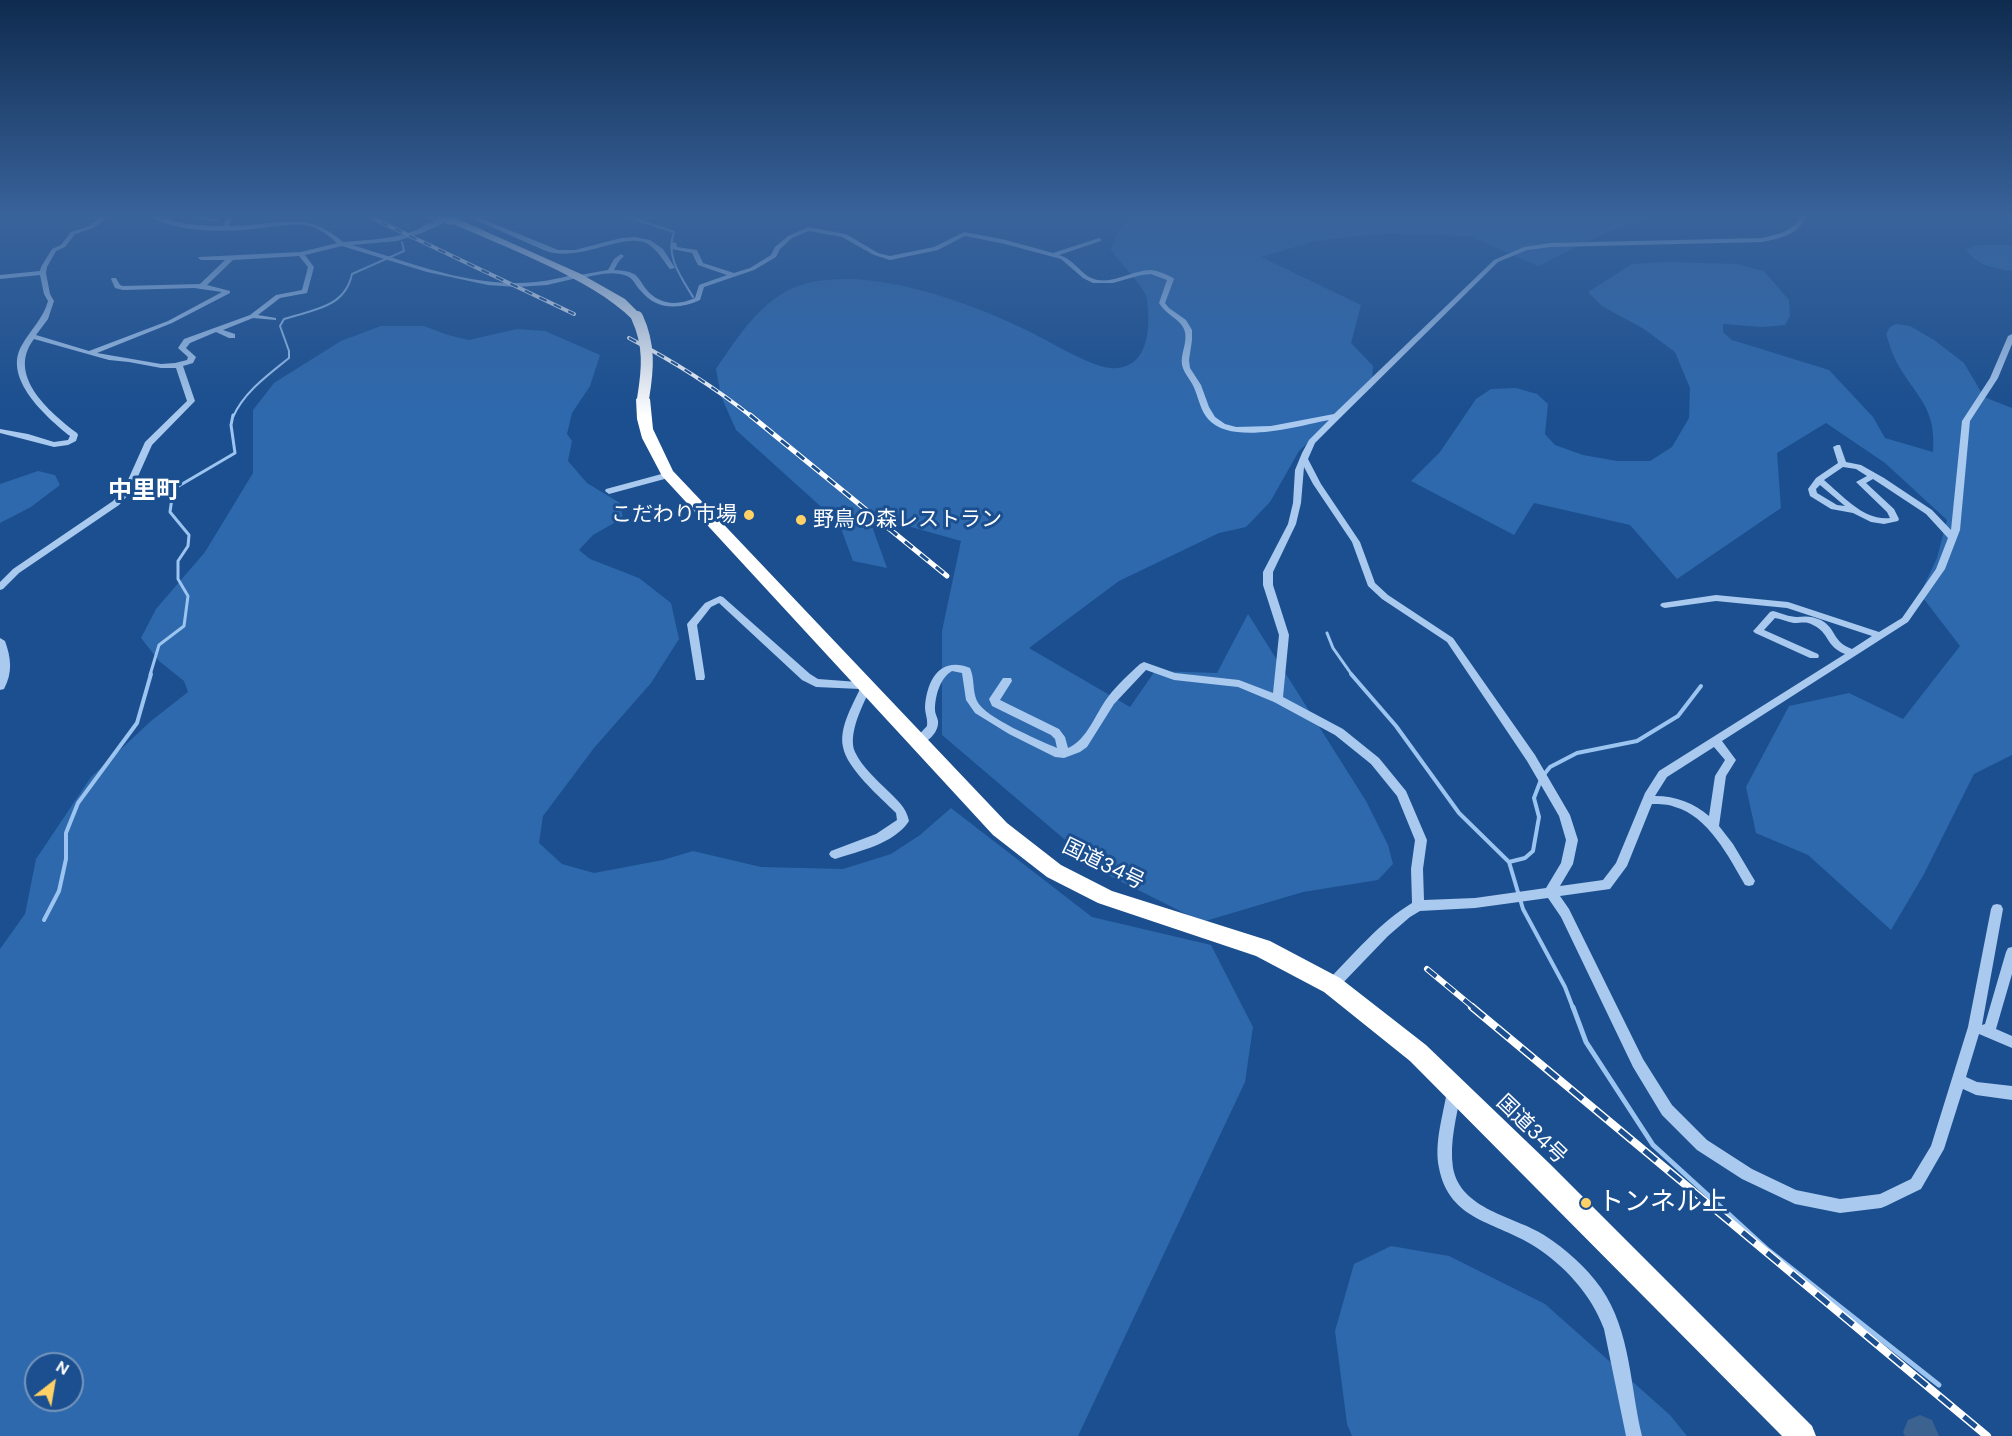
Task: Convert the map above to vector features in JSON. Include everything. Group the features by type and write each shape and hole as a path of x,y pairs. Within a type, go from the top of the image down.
{"highway":[{"name":"国道34号","path":"589,282 621,301 637,317 646,334 650,361 642,415 649,442 669,475 1000,829 1054,871 1105,897 1262,948 1332,985 1418,1053 1802,1436"}],"street":[{"path":"0,431 27,437 50,446 62,446 72,441 74,435 52,418 23,379 19,366 23,347 33,336 50,308 51,301 45,282"},
{"path":"90,353 170,322 228,292 223,289 201,287 123,288 117,287 115,282"},
{"path":"201,287 206,282"},
{"path":"33,336 117,360 130,359 144,365 179,366 190,362 192,357 182,348 183,345 252,316 278,296 305,292 307,282"},
{"path":"475,282 500,286 543,282"},
{"path":"639,282 648,295 664,304 676,306 698,299 700,295 698,290 701,286 713,282"},
{"path":"1170,282 1162,303 1165,309 1186,325 1189,337 1184,355 1186,368 1197,385 1206,410 1220,426 1246,431 1263,430 1337,416"},
{"path":"1278,699 1284,635 1268,585 1268,572 1292,524 1297,503 1299,470 1304,459 1312,442 1473,282"},
{"path":"252,316 274,319"},
{"path":"217,330 232,336"},
{"path":"1332,985 1382,934 1418,906 1488,903 1533,897 1550,891 1606,885 1621,866 1648,800 1663,774 1905,620 1940,568 1956,530 1966,421 1994,378 2012,336"},
{"path":"0,587 16,571 116,503 127,492 148,444 191,401 179,366"},
{"path":"1837,447 1842,464"},
{"path":"1304,459 1317,484 1356,542 1371,584 1385,597 1449,640 1531,758 1558,806 1572,840 1567,864 1550,891"},
{"path":"1856,511 1834,507 1813,494 1814,482 1842,464 1858,467 1929,512 1952,536"},
{"path":"609,491 669,475"},
{"path":"1814,482 1867,519 1876,521 1895,519 1891,511 1860,482 1873,476"},
{"path":"1665,605 1716,598 1788,605 1882,636"},
{"path":"700,677 692,624 698,614 720,599 806,677 816,683 867,686 854,710 848,747 854,759 901,811 903,820 895,830 882,837 835,854"},
{"path":"1814,656 1758,631 1773,614 1796,620 1804,618 1818,623 1828,631 1837,647 1853,653"},
{"path":"0,641 5,656 6,676 0,687"},
{"path":"918,741 930,732 933,723 930,712 932,694 940,674 952,667 966,671 969,677 969,693 974,706 987,717 1059,754 1073,751 1092,735 1105,708 1144,666 1174,676 1239,684 1278,699 1339,732 1375,762 1402,794 1421,840 1416,869 1418,906"},
{"path":"1007,681 994,699 996,703 1055,732 1060,737 1064,754"},
{"path":"1713,829 1721,776 1731,760 1716,741"},
{"path":"1648,800 1682,804 1694,810 1735,856 1749,881"},
{"path":"1550,891 1565,914 1638,1062 1667,1110 1702,1145 1747,1174 1796,1197 1840,1206 1881,1201 1916,1184 1937,1149 1975,1026 1997,909"},
{"path":"1989,1032 2012,952"},
{"path":"1975,1026 2012,1042"},
{"path":"1958,1080 1976,1088 2012,1093"},
{"path":"1455,1089 1445,1155 1448,1177 1457,1196 1481,1214 1536,1239 1567,1261 1596,1296 1614,1328 1628,1415 1634,1436"}],"shaded area":[{"path":"811,282 879,282 906,286 939,295 999,318 1067,352 1110,368 1131,364 1146,341 1147,301 1137,282 1313,282 1361,305 1351,343 1373,366 1372,387 1299,451 1270,502 1246,527 1219,533 1119,581 1029,648 1130,707 1155,671 1217,673 1248,614 1366,801 1388,845 1393,864 1378,880 1303,892 1202,922 1104,873 942,735 942,631 961,541 868,515 887,568 853,561 839,523 736,430 721,396 716,369 746,326 774,299"},
{"path":"1604,282 1773,282 1789,300 1790,316 1785,325 1762,327 1723,324 1723,332 1732,340 1829,370 1873,417 1885,438 1933,452 1932,424 1923,403 1896,361 1886,334 1890,327 1896,324 1910,326 1934,340 1964,363 1984,397 2012,408 2012,755 1974,774 1924,874 1891,930 1808,855 1756,833 1746,787 1789,706 1849,693 1903,719 1960,646 1920,594 1937,558 1947,520 1885,463 1826,423 1777,453 1781,508 1677,579 1630,525 1534,503 1514,535 1411,481 1440,452 1476,399 1491,389 1516,388 1537,394 1548,404 1545,434 1555,445 1583,455 1617,461 1650,461 1672,447 1689,418 1690,388 1675,352 1644,329 1602,306 1588,292"},
{"path":"381,326 424,326 469,340 517,329 545,331 600,355 590,386 572,413 567,434 572,441 568,461 587,483 620,503 623,518 593,535 579,550 590,559 639,578 671,603 679,639 651,683 594,748 543,816 539,843 562,864 594,873 663,860 693,851 761,867 843,869 891,854 920,835 951,808 1092,917 1211,945 1253,1027 1245,1082 1078,1436 0,1436 0,949 25,914 36,859 91,777 151,721 188,692 184,681 159,661 141,638 156,609 205,552 253,473 253,410 274,383 341,341"},
{"path":"38,471 55,475 60,485 31,507 0,523 0,484"},
{"path":"1391,1246 1449,1256 1545,1304 1670,1415 1687,1436 1352,1436 1347,1424 1335,1331 1354,1264"}],"waterway":[{"path":"233,417 250,392 289,358 289,351 280,326 284,319 316,310 335,301 349,282"},
{"path":"684,282 693,297"},
{"path":"150,675 159,645 184,626 188,596 178,579 178,561 188,546 189,535 170,512 172,498 177,487 235,453 231,425 233,415"},
{"path":"1327,633 1333,648 1352,675"},
{"path":"44,920 59,891 66,859 66,833 78,803 137,723 151,674"},
{"path":"1351,674 1396,726 1459,813 1509,862"},
{"path":"1509,862 1525,858 1533,851 1539,817 1534,798 1542,777 1550,767 1577,753 1637,741 1678,716 1701,686"},
{"path":"1509,862 1523,909 1565,987 1573,1008"},
{"path":"1573,1007 1586,1042 1653,1145 1768,1250 1939,1385"},
{"path":"1920,1432 1922,1436"}],"railway":[{"path":"507,282 574,314"},
{"path":"629,338 692,374 752,417"},
{"path":"750,415 947,576"},
{"path":"1427,969 1474,1008"},
{"path":"1472,1007 1987,1436"}],"place":[{"name":"こだわり市場","path":"749,515"},
{"name":"野鳥の森レストラン","path":"801,520"},
{"name":"トンネル上","path":"1586,1203"}],"district":[{"name":"中里町","path":"144,492"}]}
